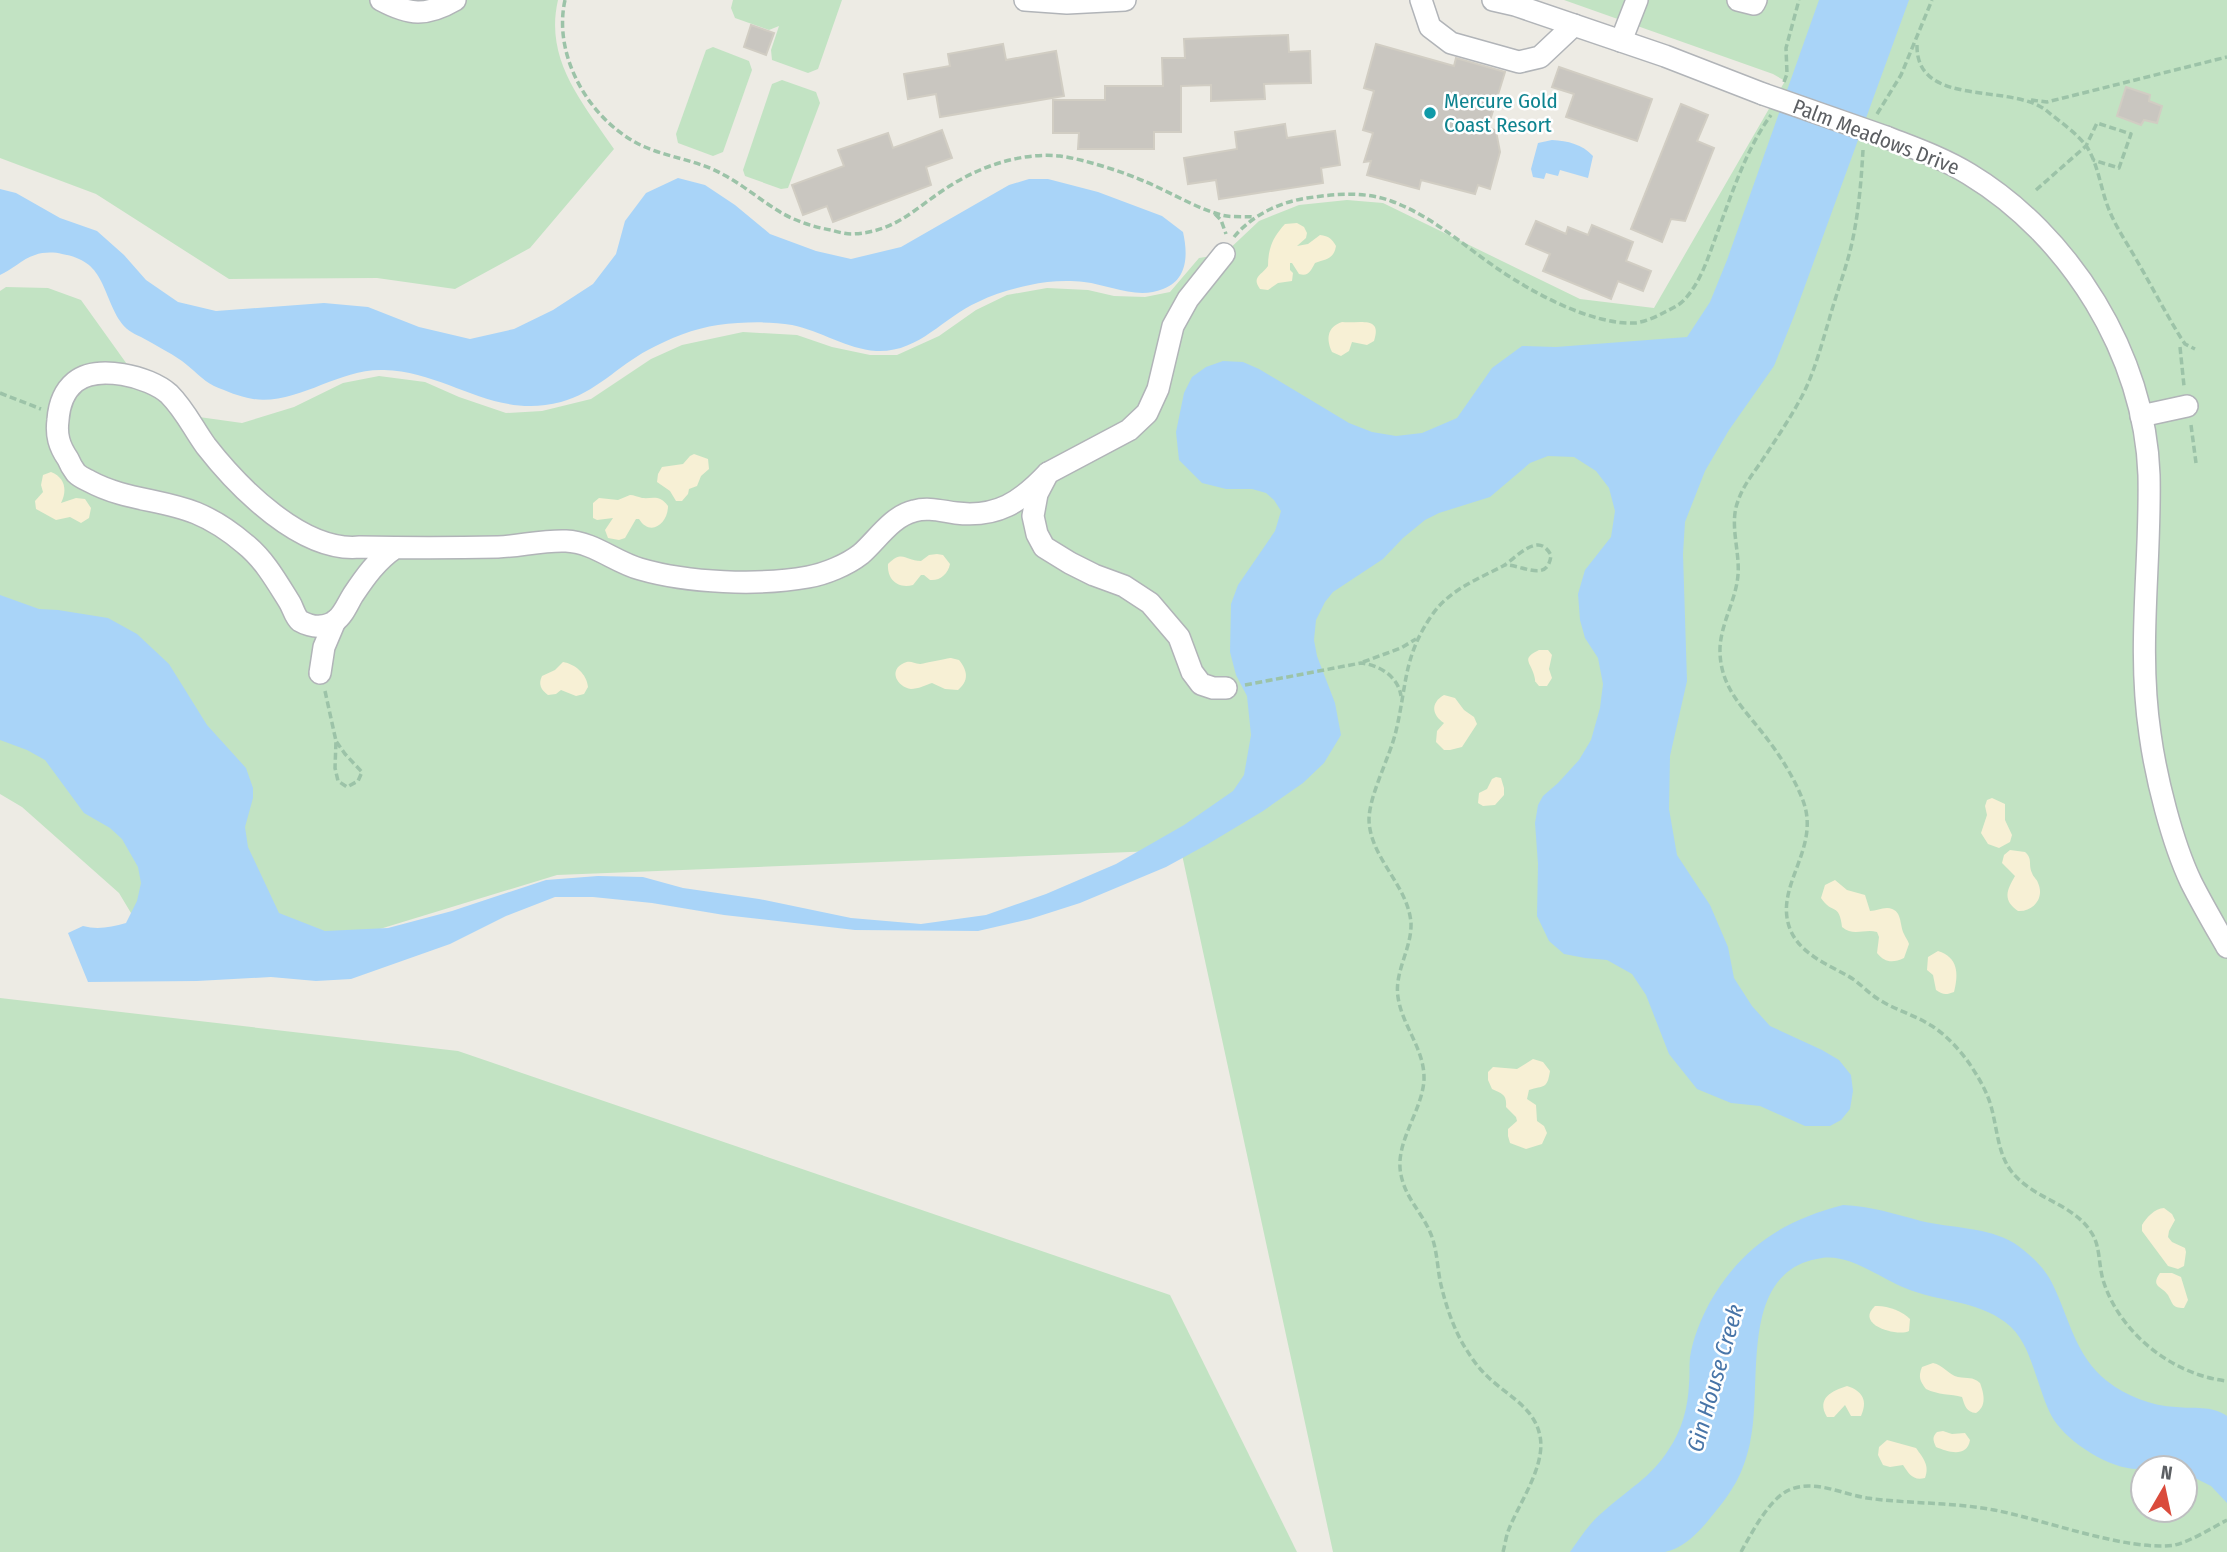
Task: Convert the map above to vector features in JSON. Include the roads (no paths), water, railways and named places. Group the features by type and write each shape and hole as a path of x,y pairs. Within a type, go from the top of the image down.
{"street":[{"path":"381,0 398,9 421,13 444,7 455,0"},
{"path":"1025,0 1067,3 1125,0"},
{"path":"1421,0 1430,27 1451,43 1519,62 1540,57 1574,25"},
{"name":"Palm Meadows Drive","path":"1493,0 1621,41 1763,94 1880,130 1969,174 2018,211 2065,258 2098,304 2125,358 2141,416 2149,474 2143,652 2150,735 2167,813 2190,880 2227,947"},
{"path":"1621,41 1637,0"},
{"path":"1738,0 1754,4 1756,0"},
{"path":"351,548 500,547 568,541 585,544 639,569 682,578 778,581 810,577 860,555 890,526 910,512 927,508 977,514 1008,506 1030,493 1048,473 1129,430 1147,413 1158,389 1173,326 1188,299 1224,254"},
{"path":"335,621 318,627 298,620 272,573 247,545 222,527 196,513 104,490 78,475 61,448 57,431 58,412 64,394 76,381 99,373 128,375 153,384 167,393 188,415 205,444 256,501 308,536 361,551 370,564 369,573"},
{"path":"2141,416 2187,406"},
{"path":"1048,473 1037,494 1033,516 1037,534 1044,547 1070,564 1124,586 1150,603 1179,637 1192,672 1201,684 1226,688"},
{"path":"320,674 324,647 335,621 369,573 384,555 395,548"}],"water":[{"path":"1819,0 1909,0 1774,366 1729,430 1705,471 1685,522 1683,554 1687,681 1670,756 1669,809 1677,855 1710,905 1728,947 1734,978 1752,1006 1770,1026 1839,1060 1851,1075 1853,1091 1850,1109 1841,1120 1830,1126 1805,1126 1760,1106 1731,1103 1697,1089 1669,1054 1646,995 1632,974 1607,960 1564,954 1549,941 1537,916 1538,864 1535,823 1538,805 1543,796 1579,760 1591,740 1603,684 1598,658 1585,638 1580,620 1578,594 1585,570 1611,537 1615,511 1609,488 1596,471 1574,457 1548,456 1530,463 1490,497 1425,520 1383,559 1333,592 1316,620 1314,640 1317,656 1335,703 1341,735 1324,763 1303,783 1263,811 1208,844 1166,867 1080,903 1030,919 978,931 855,930 724,915 652,903 593,897 555,897 506,916 450,944 351,979 316,981 271,977 88,982 68,933 83,926 104,928 126,923 137,901 141,883 138,867 122,839 110,828 84,813 45,760 0,740 0,595 39,609 108,618 137,634 169,664 207,725 246,768 253,788 245,827 248,847 279,913 325,931 388,928 452,911 546,880 598,876 643,877 683,888 759,899 851,918 921,924 986,915 1046,894 1116,864 1184,825 1233,791 1244,775 1251,735 1247,696 1236,675 1230,652 1231,604 1238,585 1275,531 1281,511 1266,493 1252,489 1226,489 1202,483 1179,460 1176,432 1184,393 1192,377 1206,367 1223,361 1243,362 1349,423 1372,432 1396,436 1422,433 1457,418 1492,368 1522,346 1556,347 1687,337 1710,302 1727,260"},
{"path":"1552,140 1574,144 1593,156 1588,178 1560,170 1558,176 1546,173 1544,179 1533,177 1531,169 1538,143"},
{"path":"678,178 705,185 770,234 816,251 851,259 901,247 1009,185 1029,179 1048,179 1098,192 1162,216 1183,232 1186,249 1184,265 1182,273 1171,285 1153,292 1124,291 1071,281 1043,283 1010,290 965,309 918,341 891,350 865,350 792,325 765,322 709,326 682,334 637,356 596,386 573,398 537,406 492,400 430,378 384,370 351,375 286,397 248,398 210,384 177,358 126,329 100,279 87,263 56,253 45,253 26,259 0,275 0,189 16,193 60,218 97,231 124,255 146,280 178,302 216,311 324,303 368,307 419,327 470,339 514,329 553,310 593,284 616,254 625,221 646,193"},
{"name":"Gin House Creek","path":"1843,1205 1873,1209 1993,1234 2020,1247 2050,1279 2081,1349 2096,1371 2107,1381 2122,1391 2149,1402 2209,1409 2227,1416 2227,1503 2211,1486 2199,1480 2199,1454 2129,1454 2128,1468 2092,1454 2070,1438 2049,1411 2022,1341 2012,1328 1994,1315 1969,1305 1918,1293 1854,1263 1822,1258 1795,1267 1776,1284 1765,1306 1759,1333 1750,1443 1736,1483 1707,1522 1685,1543 1665,1552 1570,1552 1594,1520 1647,1475 1674,1442 1686,1410 1690,1357 1695,1336 1722,1283 1750,1251 1766,1239 1801,1219"}],"place":[{"name":"Mercure Gold Coast Resort","path":"1430,113"}]}
